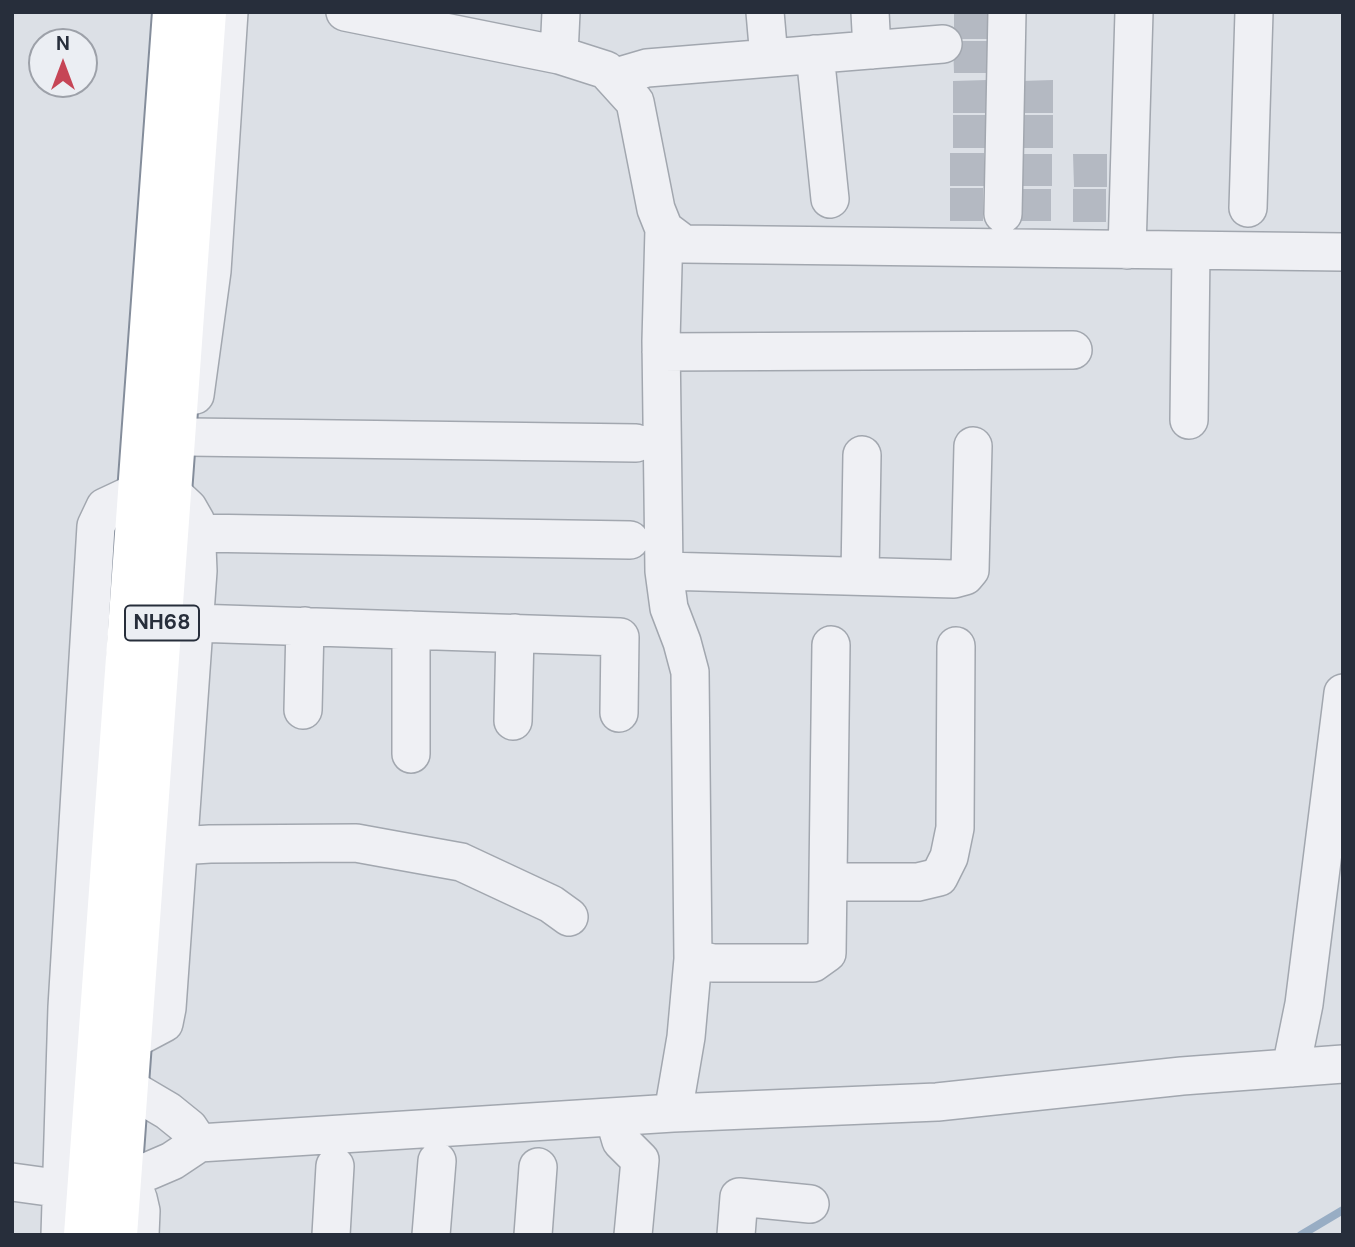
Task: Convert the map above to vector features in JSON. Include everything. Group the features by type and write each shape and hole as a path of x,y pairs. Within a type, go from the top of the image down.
{"highway":[{"name":"NH68","path":"83,1235 128,1088 178,624 168,472 172,12"},
{"name":"NH68","path":"118,1235 97,1188 168,472 207,12"}],"street":[{"path":"132,1040 164,1023 167,1008 178,846 178,624 198,571 196,522 168,472 212,271 229,12"},
{"path":"345,12 422,20 559,55 606,71 635,102 656,209 664,229 661,352 664,571 669,608 690,672 694,959 686,1037 673,1113"},
{"path":"559,55 561,12"},
{"path":"765,12 769,58"},
{"path":"870,12 872,50"},
{"path":"1003,214 1007,12"},
{"path":"1127,250 1135,12"},
{"path":"1248,208 1254,12"},
{"path":"613,78 647,68 943,44"},
{"path":"815,54 830,199"},
{"path":"664,229 684,244 1343,253"},
{"path":"1189,420 1191,251"},
{"path":"661,352 1073,350"},
{"path":"168,472 636,443"},
{"path":"664,571 954,579 965,576 970,570 973,446"},
{"path":"860,576 862,454"},
{"path":"197,533 630,540"},
{"path":"178,624 620,636 619,713"},
{"path":"303,710 305,626"},
{"path":"411,630 411,754"},
{"path":"513,720 515,633"},
{"path":"694,959 713,963 813,963 827,953 831,645"},
{"path":"828,882 918,883 939,877 949,857 955,828 956,646"},
{"path":"1291,1068 1304,1004 1338,769 1343,693"},
{"path":"178,846 356,843 400,850 461,862 551,904 569,917"},
{"path":"60,1235 97,1188 172,1161 199,1143 614,1116 937,1102 1182,1076 1343,1064"},
{"path":"128,1088 189,1128 199,1143"},
{"path":"614,1116 621,1141 640,1160 633,1235"},
{"path":"431,1235 437,1161"},
{"path":"331,1235 335,1166"},
{"path":"533,1235 538,1167"},
{"path":"12,1182 97,1188 138,1198 141,1211 140,1235"},
{"path":"736,1235 738,1198 810,1204"}],"building":[{"path":"954,12 987,12 987,39 954,39"},
{"path":"953,41 987,41 987,73 954,73"},
{"path":"987,80 987,113 953,113 953,81"},
{"path":"1053,80 1053,113 1020,113 1020,81"},
{"path":"953,115 986,115 986,148 953,148"},
{"path":"1019,115 1053,115 1053,148 1020,148"},
{"path":"950,153 984,153 984,186 950,186"},
{"path":"1018,154 1052,154 1052,186 1019,186"},
{"path":"1073,154 1107,154 1107,187 1074,187"},
{"path":"950,188 983,188 983,221 950,221"},
{"path":"1018,189 1051,189 1051,221 1018,221"},
{"path":"1073,189 1106,189 1106,222 1073,222"}],"waterway":[{"path":"1301,1235 1343,1210"}]}
